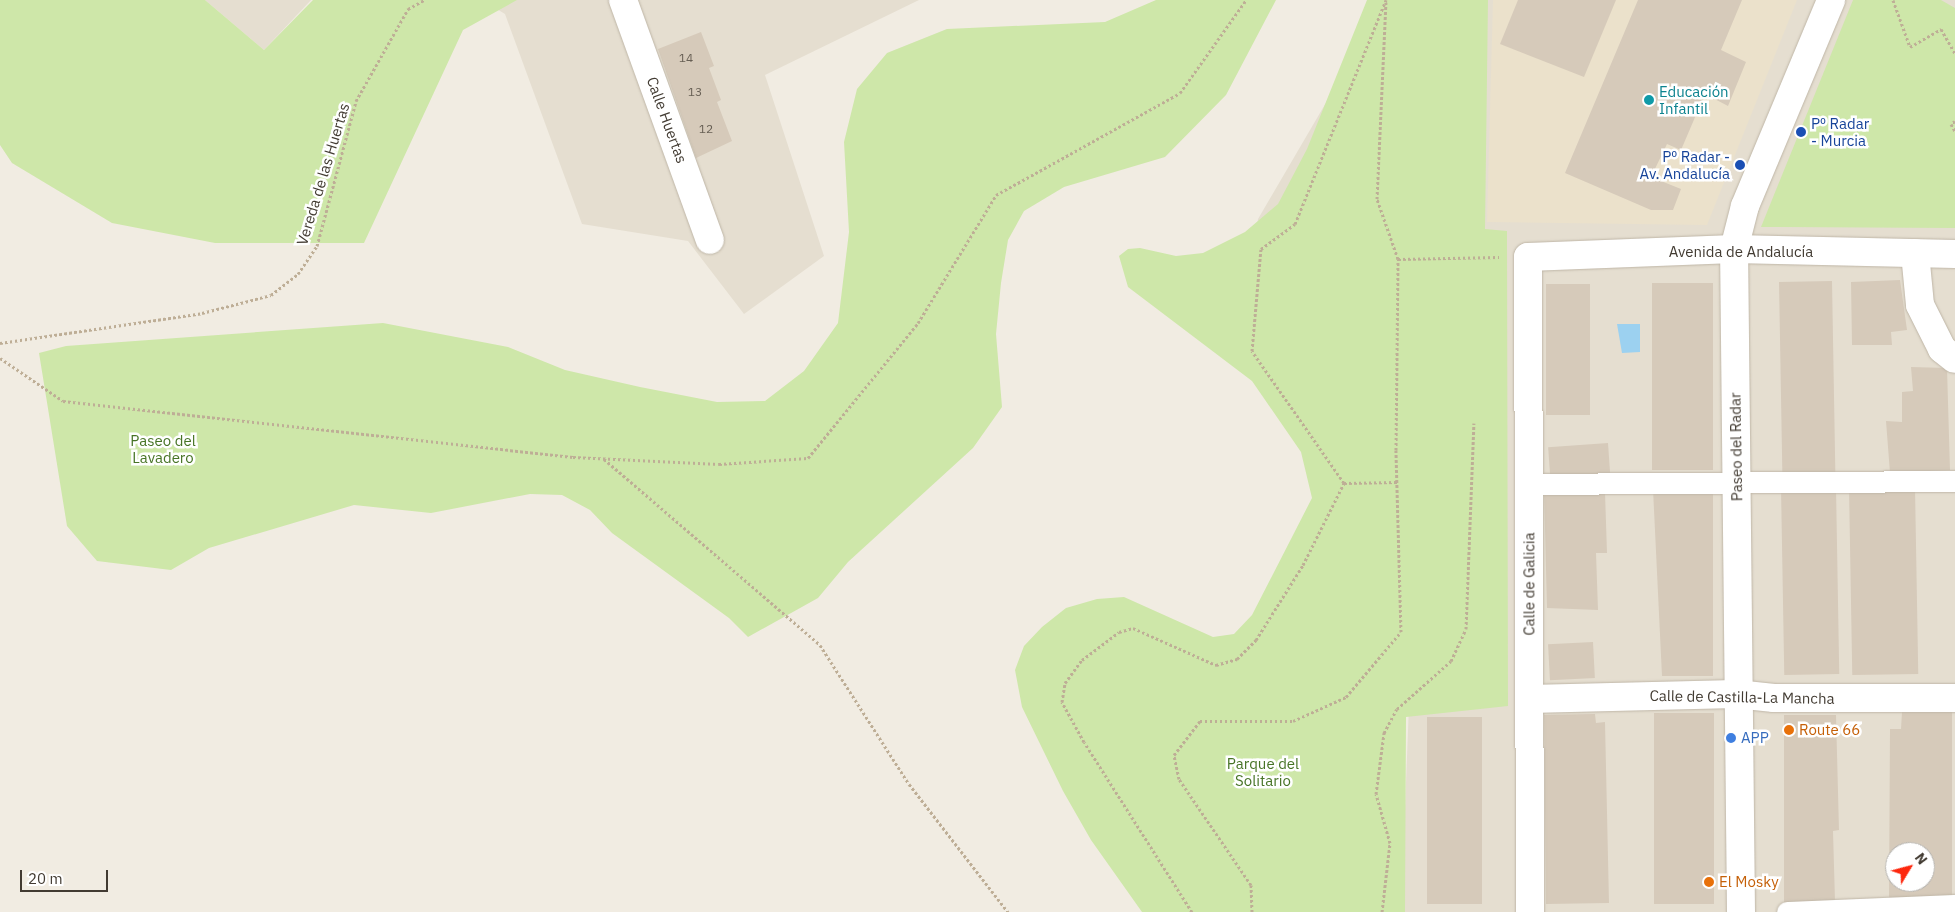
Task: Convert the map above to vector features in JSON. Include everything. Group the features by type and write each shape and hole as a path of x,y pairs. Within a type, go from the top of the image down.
{"street":[{"name":"Calle Huertas","path":"623,0 710,240"},
{"name":"Paseo del Radar","path":"1741,912 1736,694 1738,484 1734,249 1745,206 1831,0"},
{"name":"Avenida de Andalucía","path":"1528,257 1734,249 1955,254"},
{"path":"1915,253 1920,306 1942,349 1955,359"},
{"name":"Calle de Galicia","path":"1528,257 1530,912"},
{"path":"1528,484 1955,481"},
{"name":"Calle de Castilla-La Mancha","path":"1530,699 1736,694 1774,698 1955,698"},
{"path":"1786,912 1955,905"}],"path":[{"name":"Vereda de las Huertas","path":"0,343 202,313 271,295 298,274 317,246 356,102 408,9 424,0"},
{"path":"0,358 64,401 603,458 719,464 808,458 918,323 996,195 1180,93 1246,0"},
{"path":"1252,912 1251,885 1179,779 1174,755 1200,721 1293,721 1346,697 1401,632 1397,482 1398,259 1377,199 1386,0"},
{"path":"1344,483 1252,352 1261,249 1295,224 1386,0"},
{"path":"1893,0 1910,47 1941,29 1955,53"},
{"path":"1955,121 1951,124 1955,131"},
{"path":"1398,259 1528,257"},
{"path":"1382,912 1390,843 1376,794 1384,733 1397,709 1450,661 1466,629 1474,423"},
{"path":"603,458 820,644 909,784 1008,912"},
{"path":"1344,483 1397,482"},
{"path":"1192,912 1084,742 1062,702 1065,683 1082,660 1118,632 1133,628 1216,665 1237,659 1256,640 1304,565 1344,483"}],"shaded area":[{"path":"205,0 311,0 264,50"},
{"path":"482,0 919,0 765,75 824,256 744,314 688,241 582,224 505,14"},
{"path":"1386,0 1955,0 1955,912 1401,912 1409,705 1354,510 1239,345 1258,219"},
{"path":"1493,0 1797,0 1707,225 1487,222"}],"green space":[{"path":"0,0 205,0 264,50 313,0 517,0 463,30 364,243 215,243 112,223 12,163 0,145"},
{"name":"Paseo del Lavadero","path":"1156,0 1276,0 1226,95 1165,157 1064,187 1024,211 1008,240 1001,283 996,334 1002,407 973,448 848,562 818,598 748,637 729,618 612,533 590,510 562,495 530,494 431,513 354,505 209,548 171,570 97,561 67,526 39,353 66,346 383,323 508,347 565,370 640,387 717,402 765,401 804,371 838,323 849,232 844,142 857,89 887,53 947,29 1105,22"},
{"name":"Parque del Solitario","path":"1367,0 1488,0 1485,229 1507,231 1508,706 1406,717 1405,912 1142,912 1091,840 1063,791 1022,707 1015,670 1024,646 1042,627 1066,608 1097,599 1124,597 1213,637 1234,634 1252,615 1312,498 1301,452 1252,381 1128,287 1119,256 1128,249 1140,248 1176,256 1203,253 1245,232 1278,204 1307,149"},
{"path":"1853,0 1941,0 1955,8 1955,228 1761,227"}],"water":[{"path":"1617,324 1640,324 1640,352 1622,353"}],"building":[{"path":"1518,0 1616,0 1584,77 1500,44"},
{"name":"Educación Infantil","path":"1638,0 1742,0 1721,50 1746,62 1728,106 1705,94 1681,150 1667,144 1651,177 1681,189 1673,210 1651,210 1565,173"},
{"path":"701,32 714,66 709,68 721,100 717,102 732,141 696,158 658,49"},
{"path":"1900,280 1907,330 1891,332 1892,345 1852,345 1851,282"},
{"path":"1832,281 1835,472 1782,473 1779,282"},
{"path":"1652,283 1713,283 1713,470 1652,470"},
{"path":"1546,284 1590,284 1590,415 1546,415"},
{"path":"1911,367 1947,368 1950,470 1890,473 1886,421 1902,422 1902,392 1913,391"},
{"path":"1608,443 1610,474 1550,478 1548,447"},
{"path":"1836,487 1839,674 1784,675 1781,488"},
{"path":"1915,487 1918,674 1852,675 1849,488"},
{"path":"1544,489 1605,492 1607,553 1596,553 1598,610 1547,608"},
{"path":"1653,489 1713,490 1713,676 1662,676"},
{"path":"1593,642 1595,678 1550,680 1548,644"},
{"path":"1902,712 1952,712 1952,897 1889,901 1889,892 1935,892 1935,842 1889,842 1890,729 1901,729"},
{"path":"1654,713 1714,713 1714,904 1654,904"},
{"path":"1595,714 1596,723 1605,722 1609,903 1546,904 1544,715"},
{"path":"1784,715 1836,715 1839,830 1833,831 1835,901 1784,903"},
{"path":"1427,717 1482,717 1482,904 1427,904"}],"place":[{"name":"Educación Infantil","path":"1649,100"},
{"name":"Pº Radar - Murcia","path":"1801,132"},
{"name":"Pº Radar - Av. Andalucía","path":"1740,165"},
{"name":"Route 66","path":"1789,730"},
{"name":"APP","path":"1731,738"},
{"name":"El Mosky","path":"1709,882"}]}
